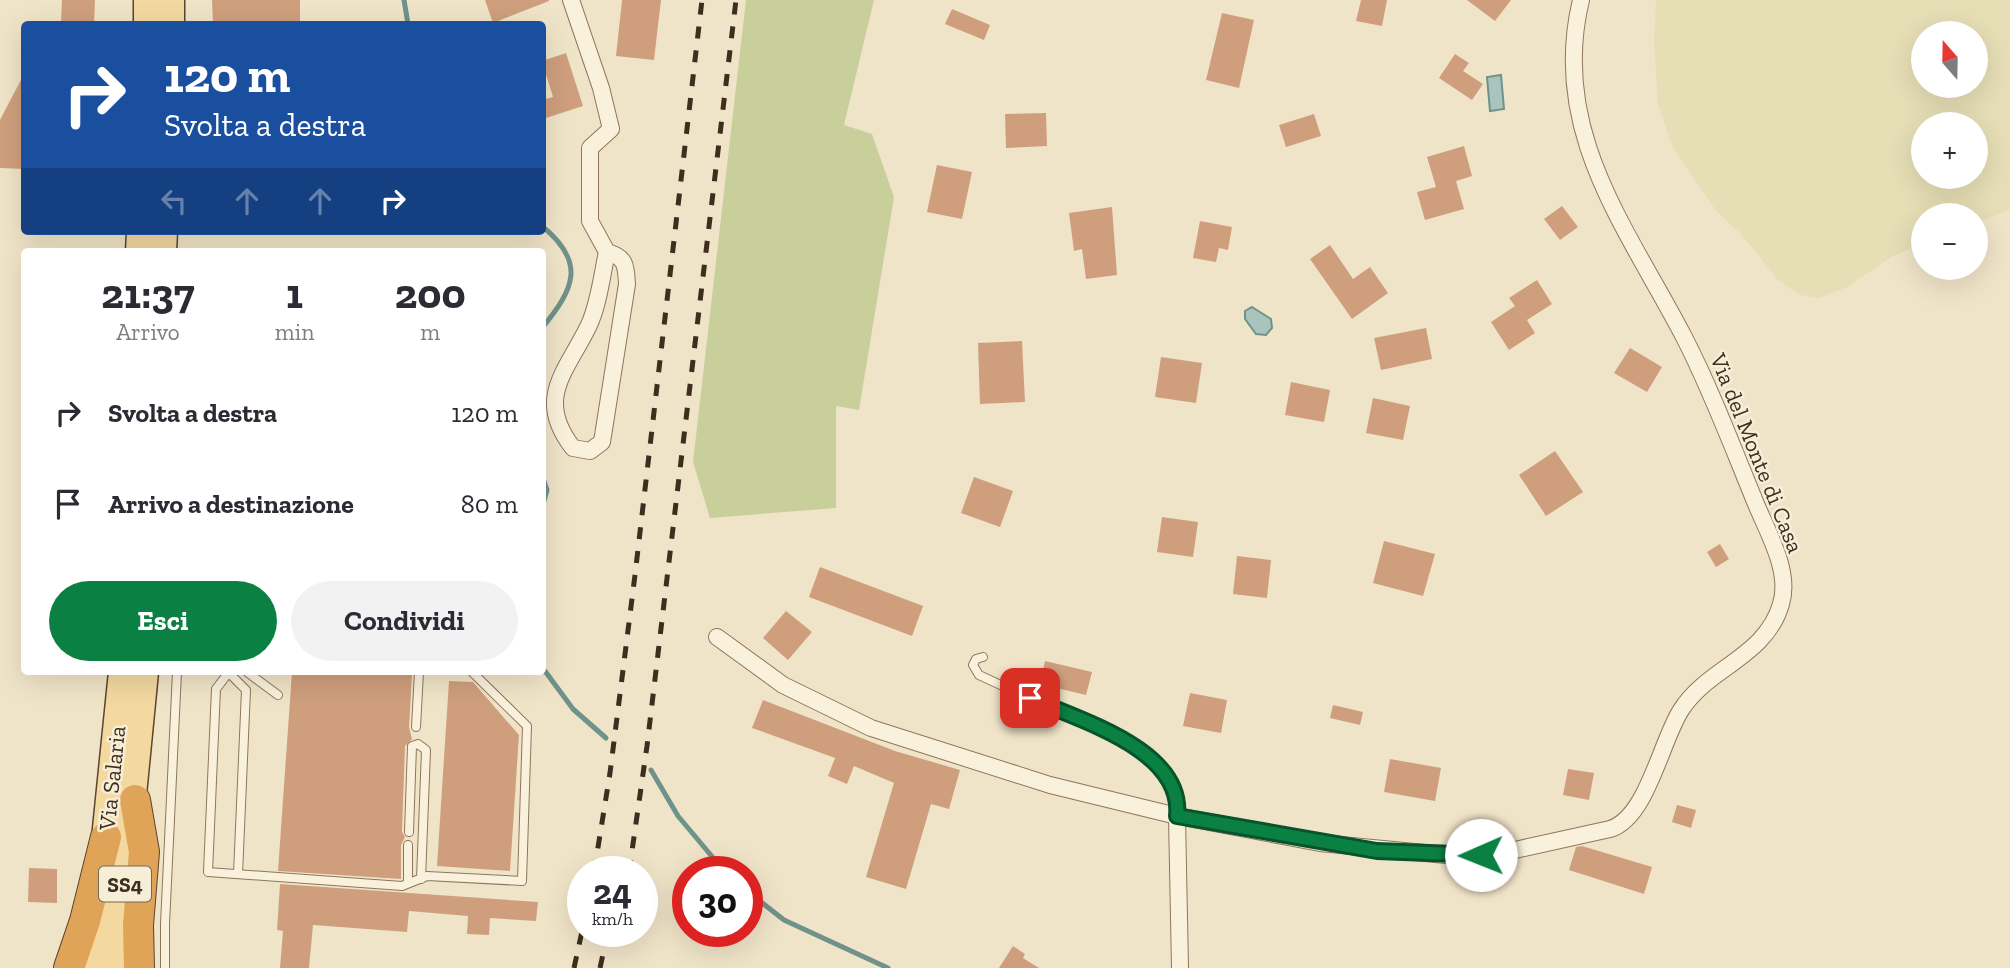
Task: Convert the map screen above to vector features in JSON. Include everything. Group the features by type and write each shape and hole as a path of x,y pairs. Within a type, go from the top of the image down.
{"highway":[{"path":"135,800 144,852 138,925 139,968"},
{"path":"69,968 85,921 106,837"}],"main road":[{"path":"147,0 147,21"},
{"path":"170,21 171,0"},
{"name":"Via Salaria","path":"91,968 122,675"},
{"name":"Via Salaria","path":"116,968 135,800 145,675"}],"street":[{"path":"572,0 601,88 611,129 590,148 590,221 607,251 620,256 626,263 627,284 601,442 590,451 573,448 561,432 554,404 563,368 589,324 607,251"},
{"name":"Via del Monte di Casa","path":"717,637 783,685 879,731 1050,785 1177,816 1320,843 1446,855 1515,850 1615,828 1623,823 1638,802 1684,705 1750,651 1774,620 1782,604 1783,581 1767,530 1702,374 1614,212 1588,150 1578,111 1573,67 1574,36 1581,0"},
{"path":"1177,816 1180,968"}],"lane":[{"path":"983,657 976,659 973,665 979,675 1145,752 1162,771 1173,790 1177,816"},
{"path":"166,968 165,911 177,675"},
{"path":"227,675 216,689 208,872 402,886 421,879 522,881 527,726 475,675"},
{"path":"232,675 246,690 239,874"},
{"path":"251,675 278,695"},
{"path":"416,727 419,675"},
{"path":"409,832 412,746 418,744 426,750 421,879"},
{"path":"408,845 408,883"}],"shaded area":[{"path":"1656,0 2010,0 2010,209 1988,218 1988,203 1911,203 1911,248 1893,256 1847,287 1819,298 1800,295 1777,279 1741,234 1717,212 1673,148 1658,104 1654,42"}],"green space":[{"path":"746,0 874,0 844,125 872,134 894,197 859,410 836,406 836,508 710,518 693,462"}],"water":[{"path":"1501,75 1504,109 1490,111 1487,77"},
{"path":"1252,307 1271,319 1272,328 1266,335 1256,334 1245,319 1245,311"}],"building":[{"path":"62,0 95,0 94,21 61,21"},
{"path":"212,0 300,0 300,21 213,21"},
{"path":"485,0 549,0 498,21 492,21"},
{"path":"622,0 661,0 654,60 616,56"},
{"path":"1361,0 1387,0 1382,26 1356,21"},
{"path":"1467,0 1511,0 1495,21"},
{"path":"952,9 990,25 984,40 945,24"},
{"path":"1222,13 1254,20 1239,88 1206,80"},
{"path":"566,53 583,106 546,118 546,99 553,97 546,74 546,60"},
{"path":"1455,54 1469,63 1463,71 1483,84 1472,100 1439,78"},
{"path":"21,80 21,169 0,168 0,120"},
{"path":"1046,113 1047,146 1006,148 1005,114"},
{"path":"1314,114 1321,136 1286,147 1279,125"},
{"path":"1464,146 1472,176 1456,181 1464,209 1425,220 1417,192 1436,187 1427,157"},
{"path":"937,165 972,172 962,219 927,212"},
{"path":"1562,206 1578,227 1560,240 1544,219"},
{"path":"1112,207 1117,275 1086,279 1082,249 1074,251 1069,213"},
{"path":"1200,221 1232,227 1228,250 1219,248 1216,262 1193,258"},
{"path":"1330,245 1353,279 1370,267 1388,293 1352,319 1310,259"},
{"path":"1537,280 1552,304 1527,320 1535,333 1509,350 1491,322 1515,306 1509,298"},
{"path":"1426,328 1432,359 1381,370 1374,338"},
{"path":"1022,341 1025,402 980,404 978,343"},
{"path":"1630,348 1662,367 1647,392 1614,373"},
{"path":"1161,357 1202,363 1196,403 1155,397"},
{"path":"1291,382 1330,390 1324,422 1285,415"},
{"path":"1373,398 1410,406 1403,440 1366,433"},
{"path":"1555,451 1583,492 1546,516 1519,475"},
{"path":"974,477 1013,491 1000,527 961,513"},
{"path":"1162,517 1198,522 1193,557 1157,552"},
{"path":"1384,541 1435,554 1423,596 1373,583"},
{"path":"1720,544 1729,559 1716,567 1707,552"},
{"path":"1237,556 1271,560 1267,598 1233,594"},
{"path":"820,567 923,606 912,636 809,597"},
{"path":"786,611 812,632 788,660 763,638"},
{"path":"1045,661 1092,672 1086,695 1040,684"},
{"path":"292,675 412,675 409,727 412,739 405,746 402,832 405,837 401,845 401,879 278,871"},
{"path":"449,681 473,682 519,735 510,871 437,866"},
{"path":"1190,693 1227,700 1221,733 1183,726"},
{"path":"763,700 895,751 960,770 949,809 931,804 906,889 866,877 894,783 854,766 847,784 828,776 835,758 752,728"},
{"path":"1333,705 1363,712 1360,725 1330,718"},
{"path":"1390,759 1441,768 1435,801 1384,792"},
{"path":"1568,769 1594,773 1589,800 1563,795"},
{"path":"1677,805 1696,810 1691,828 1672,822"},
{"path":"1582,846 1652,867 1644,894 1569,870 1576,847"},
{"path":"29,868 57,869 57,903 28,902"},
{"path":"280,884 538,902 536,921 490,918 489,935 467,934 468,916 409,911 407,932 313,925 309,968 280,968 283,931 277,930"},
{"path":"1013,946 1025,954 1023,958 1039,968 999,968"}],"waterway":[{"path":"404,0 408,21"},
{"path":"546,230 565,251 571,276 562,300 546,323"},
{"path":"546,487 546,494"},
{"path":"546,672 573,709 606,738"},
{"path":"651,770 678,816 712,856"},
{"path":"763,904 784,920 888,968"}],"railway":[{"path":"597,856 635,575 702,0"},
{"path":"631,856 647,746 736,0"},
{"path":"574,968 579,947"},
{"path":"600,968 605,947"}],"route":[{"path":"1030,698 1145,752 1162,771 1173,790 1178,807 1177,816 1275,836 1377,851 1481,855"}]}
